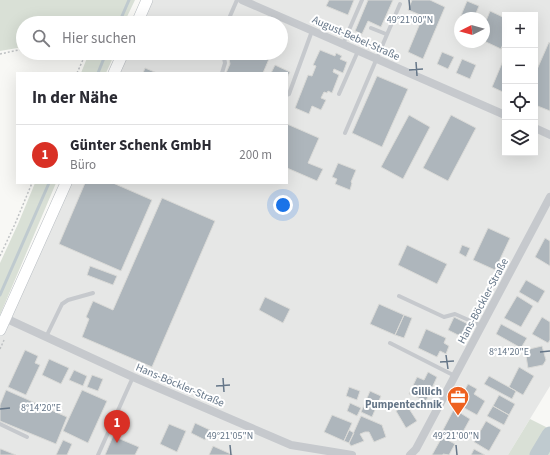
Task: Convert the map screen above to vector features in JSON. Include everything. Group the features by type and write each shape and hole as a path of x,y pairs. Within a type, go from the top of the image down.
{"main road":[{"path":"139,16 147,0"},
{"path":"114,72 120,60"},
{"path":"0,330 66,184"}],"street":[{"name":"August-Bebel-Straße","path":"242,0 279,16"},
{"name":"August-Bebel-Straße","path":"288,20 502,114"},
{"path":"538,129 550,135"},
{"name":"Hans-Böckler-Straße","path":"410,455 416,449 550,197"},
{"name":"Hans-Böckler-Straße","path":"5,318 291,445 352,455"}],"lane":[{"path":"230,16 237,0"},
{"path":"343,44 362,0"},
{"path":"345,133 400,4"},
{"path":"371,28 386,34"},
{"path":"288,94 312,30"},
{"path":"339,94 358,51"},
{"path":"222,72 224,60"},
{"path":"46,337 62,304 68,300 93,293"},
{"path":"399,296 444,317 455,314 482,326"},
{"path":"390,343 454,376"},
{"path":"98,455 133,376"},
{"path":"0,424 27,437"}],"path":[{"path":"0,54 16,51"},
{"path":"77,72 83,60"},
{"path":"0,256 32,184"}],"shaded area":[{"path":"0,0 135,0 127,16 16,16 16,48 0,51"},
{"path":"147,0 550,0 550,386 508,455 0,455 0,330 66,184 288,184 288,72 114,72 120,60 288,60 288,16 140,16"},
{"path":"86,60 112,60 106,72 81,72"},
{"path":"35,184 56,184 0,315 0,263"},
{"path":"530,419 550,429 550,455 508,455"}],"building":[{"path":"329,0 354,0 348,15 326,6"},
{"path":"368,0 393,0 381,27 368,21 362,34 355,31"},
{"path":"412,0 430,0 445,7 423,59 408,52 423,16 408,10"},
{"path":"467,1 479,6 476,12 462,12"},
{"path":"490,12 502,17 501,49 490,44"},
{"path":"549,42 550,111 538,106 538,67"},
{"path":"320,50 335,56 336,53 342,56 340,59 347,62 343,73 334,69 333,72 339,75 332,93 328,91 327,93 324,92 321,98 326,100 321,110 312,106 309,114 295,108 308,75 312,76 316,66 313,65"},
{"path":"442,52 454,57 448,69 437,64"},
{"path":"462,59 476,65 470,79 456,73"},
{"path":"229,60 269,60 263,72 226,72 230,64"},
{"path":"502,63 502,92 492,87"},
{"path":"275,65 290,72 288,76 288,72 272,72"},
{"path":"145,68 155,72 143,72"},
{"path":"377,76 408,89 382,147 352,133"},
{"path":"409,115 430,127 403,179 381,167"},
{"path":"451,115 476,128 448,181 423,168"},
{"path":"288,124 319,138 308,163 323,169 317,181 288,168"},
{"path":"338,163 356,170 351,182 350,190 335,184 337,179 332,177"},
{"path":"85,184 115,184 152,200 121,271 59,244"},
{"path":"162,198 215,221 152,367 82,337 89,319 86,317 93,301 113,310"},
{"path":"488,228 510,238 495,270 473,260"},
{"path":"545,238 550,241 550,266 535,257"},
{"path":"407,245 447,264 437,284 398,265"},
{"path":"462,245 470,248 466,257 459,253"},
{"path":"90,266 117,276 113,285 87,275"},
{"path":"526,280 545,291 538,303 519,292"},
{"path":"517,296 533,306 521,327 504,318"},
{"path":"265,297 290,309 283,323 259,310"},
{"path":"379,304 404,315 395,335 370,324"},
{"path":"404,315 412,318 404,338 395,335"},
{"path":"454,317 468,324 462,337 448,330"},
{"path":"542,317 550,322 550,340 548,343 532,334"},
{"path":"501,324 527,338 521,348 496,334"},
{"path":"426,329 446,338 444,343 449,346 446,354 440,351 437,357 418,348"},
{"path":"542,346 546,360 543,365 528,368 525,350"},
{"path":"25,350 38,356 35,363 40,365 26,395 8,387"},
{"path":"49,359 69,368 61,384 42,375"},
{"path":"519,367 534,376 523,395 509,387"},
{"path":"74,370 87,376 83,386 69,380"},
{"path":"428,372 437,377 426,401 409,394 417,377 424,380"},
{"path":"92,375 103,379 98,391 87,387"},
{"path":"489,376 516,391 512,399 484,384"},
{"path":"468,384 477,389 474,394 485,401 477,415 457,404"},
{"path":"349,387 360,391 357,400 346,396"},
{"path":"6,390 67,417 56,444 0,421 0,405"},
{"path":"82,390 107,401 88,443 63,431"},
{"path":"370,391 381,396 372,417 361,412"},
{"path":"499,395 515,404 509,415 493,406"},
{"path":"350,403 361,408 357,416 347,411"},
{"path":"406,404 417,421 406,428 396,411"},
{"path":"493,406 509,415 504,425 487,416"},
{"path":"454,409 470,419 459,439 443,430"},
{"path":"332,415 352,423 344,441 324,432"},
{"path":"361,416 382,425 386,437 374,442 369,432 365,432 360,434 364,441 351,446 349,443"},
{"path":"486,421 501,430 489,451 474,442"},
{"path":"195,423 210,430 205,440 191,433"},
{"path":"169,424 186,431 177,452 160,444"},
{"path":"349,430 354,433 349,443 344,441"},
{"path":"113,436 139,447 135,455 105,455"},
{"path":"442,437 455,444 449,455 432,455"},
{"path":"63,440 72,444 67,455 56,455"},
{"path":"213,446 233,455 209,455"},
{"path":"1,449 16,455 0,455"},
{"path":"474,449 485,455 471,455"}],"waterway":[{"path":"122,16 129,0"},
{"path":"98,72 103,60"},
{"path":"0,295 49,184"},
{"path":"538,455 550,435"}],"place":[{"name":"Gillich Pumpentechnik","path":"458,416"},
{"name":"Günter Schenk GmbH","path":"117,443"}]}
